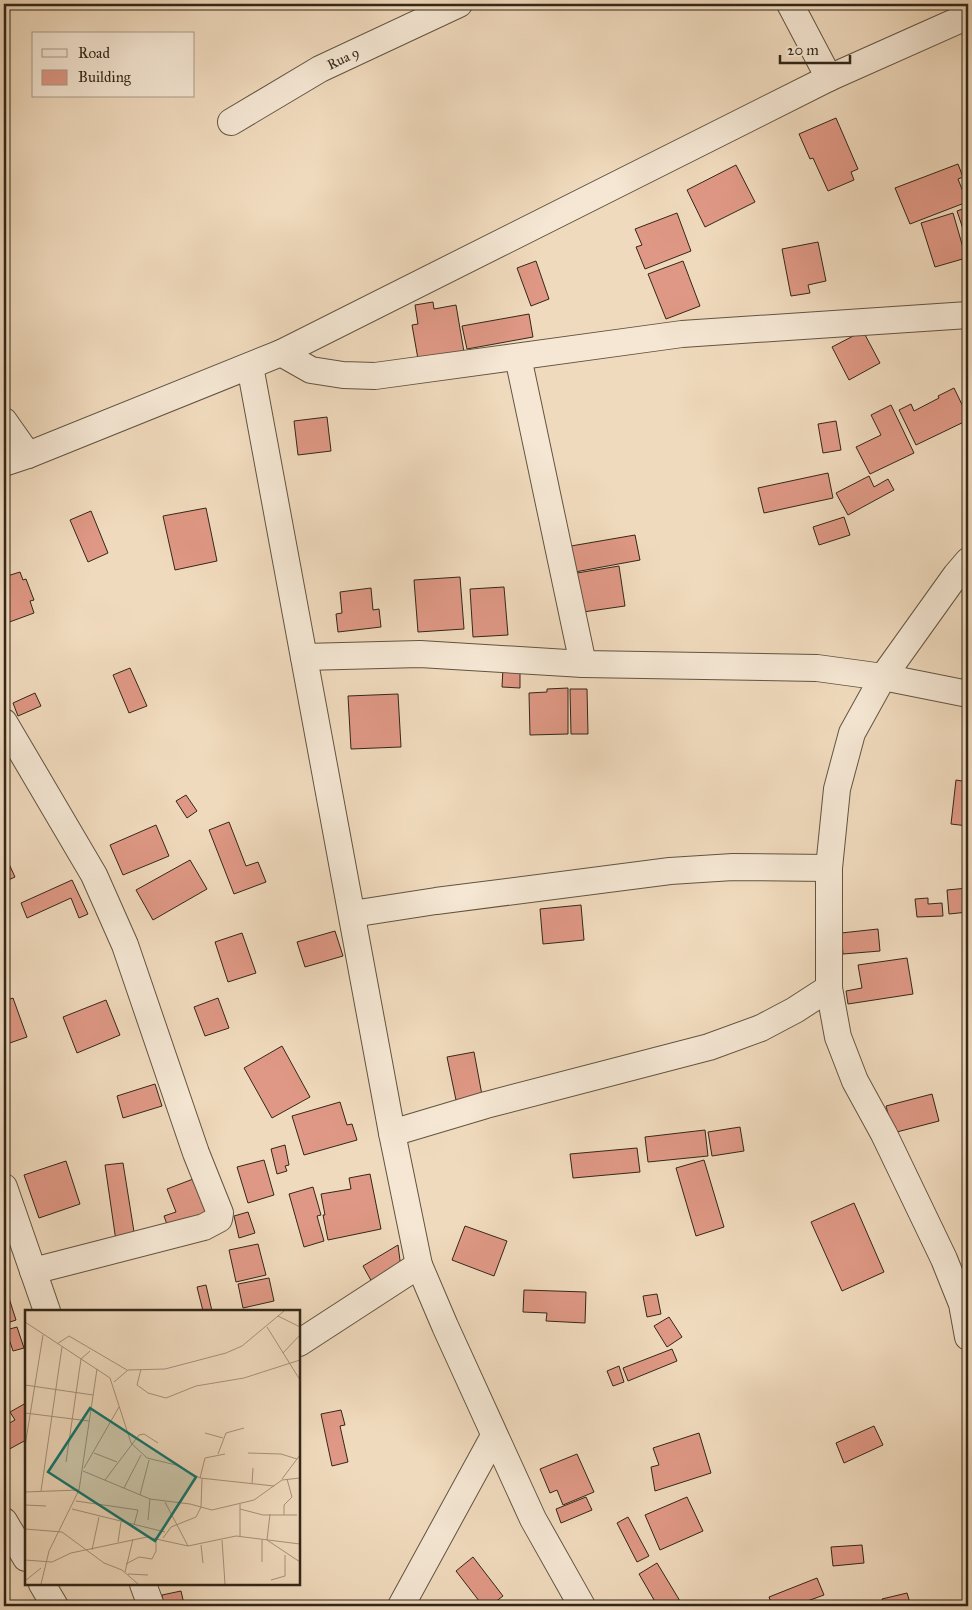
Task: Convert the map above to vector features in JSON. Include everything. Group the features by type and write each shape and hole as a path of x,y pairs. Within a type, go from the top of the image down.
{"street":[{"name":"Rua 9","path":"231,122 320,69 459,4"},
{"path":"790,4 829,78"},
{"path":"4,421 16,459 281,353 829,78 968,16"},
{"path":"281,353 312,370 342,375 376,376 682,334 968,315"},
{"path":"518,357 583,664"},
{"path":"250,366 392,1133 419,1265 444,1326 533,1520 582,1606"},
{"path":"968,561 883,677 852,733 837,789 829,868 829,988 838,1037 855,1081 884,1134 944,1259 962,1304 968,1337"},
{"path":"304,657 420,654 583,664 817,668 883,677 968,694"},
{"path":"4,722 94,875 125,945 196,1153 220,1213 219,1219 204,1227 33,1271"},
{"path":"352,914 436,901 670,871 733,867 829,868"},
{"path":"392,1133 709,1047 760,1028 795,1010 829,988"},
{"path":"4,1187 47,1310"},
{"path":"300,1341 419,1265"},
{"path":"401,1606 494,1436"},
{"path":"4,1521 25,1556"},
{"path":"143,1585 151,1606"}],"building":[{"path":"836,118 858,169 851,172 854,180 828,191 813,158 810,159 799,134"},
{"path":"958,164 963,177 958,179 967,202 910,224 895,188"},
{"path":"736,165 755,202 705,227 687,190"},
{"path":"968,207 968,234 965,235 957,211"},
{"path":"677,213 691,251 645,269 636,247 642,245 635,229"},
{"path":"953,213 966,258 935,267 921,223"},
{"path":"818,242 826,281 808,285 810,293 791,296 782,249"},
{"path":"536,261 549,299 531,306 517,268"},
{"path":"683,261 700,306 666,319 648,274"},
{"path":"433,302 434,309 456,305 464,352 418,359 412,325 418,324 415,305"},
{"path":"529,314 533,337 467,349 462,326"},
{"path":"863,331 880,363 849,380 832,347"},
{"path":"954,388 968,420 916,445 899,410 911,404 914,411"},
{"path":"891,405 914,453 870,474 856,447 881,435 871,415"},
{"path":"327,417 331,451 298,455 294,421"},
{"path":"836,421 841,450 823,453 818,424"},
{"path":"828,473 833,498 764,513 758,488"},
{"path":"869,476 874,487 888,479 894,490 848,515 836,493"},
{"path":"206,508 217,561 175,570 163,516"},
{"path":"91,511 108,553 88,562 70,520"},
{"path":"844,517 850,535 819,545 813,527"},
{"path":"635,535 640,560 575,572 571,546"},
{"path":"619,566 625,606 583,612 577,573"},
{"path":"20,572 23,580 26,579 34,600 30,601 34,613 4,624 4,577"},
{"path":"460,577 464,629 418,632 414,580"},
{"path":"504,587 508,635 473,637 470,589"},
{"path":"371,588 373,610 379,609 381,627 338,632 336,614 342,613 340,592"},
{"path":"130,668 147,706 129,713 113,675"},
{"path":"503,668 520,669 520,688 502,687"},
{"path":"568,688 568,734 530,735 529,693 547,692 547,689"},
{"path":"570,689 587,689 588,734 571,734"},
{"path":"35,693 41,706 18,716 13,703"},
{"path":"398,694 401,747 351,749 348,696"},
{"path":"966,756 968,757 968,780 964,779"},
{"path":"956,780 968,782 968,826 951,824"},
{"path":"186,795 197,811 187,818 176,801"},
{"path":"229,822 246,866 258,862 266,882 234,894 209,830"},
{"path":"156,825 169,856 123,875 110,845"},
{"path":"4,853 15,877 4,882"},
{"path":"190,860 207,889 153,920 136,890"},
{"path":"72,880 88,914 79,918 71,898 27,918 21,903"},
{"path":"968,888 968,912 949,914 947,890"},
{"path":"928,898 928,904 942,903 943,916 917,917 915,899"},
{"path":"581,905 584,940 543,944 540,909"},
{"path":"878,929 880,951 843,954 841,933"},
{"path":"335,931 343,956 305,967 297,942"},
{"path":"242,933 256,973 228,982 215,942"},
{"path":"907,958 913,994 848,1004 846,991 862,988 858,965"},
{"path":"13,998 27,1037 4,1045 4,1001"},
{"path":"218,998 229,1028 205,1036 194,1007"},
{"path":"106,1000 120,1035 77,1053 63,1017"},
{"path":"282,1046 310,1097 272,1118 244,1068"},
{"path":"474,1052 482,1095 456,1100 447,1057"},
{"path":"155,1084 162,1106 123,1118 117,1096"},
{"path":"932,1094 939,1121 893,1133 886,1106"},
{"path":"340,1102 347,1125 352,1124 357,1140 304,1155 292,1116"},
{"path":"740,1127 744,1151 712,1156 708,1132"},
{"path":"705,1130 708,1156 648,1162 645,1137"},
{"path":"285,1145 289,1165 285,1166 287,1171 277,1174 271,1149"},
{"path":"637,1148 640,1172 573,1178 570,1154"},
{"path":"264,1160 274,1195 248,1203 237,1167"},
{"path":"704,1160 724,1227 696,1236 676,1168"},
{"path":"66,1161 80,1204 39,1218 24,1175"},
{"path":"123,1163 135,1238 116,1241 105,1165"},
{"path":"370,1174 381,1229 328,1240 321,1194 351,1189 349,1178"},
{"path":"201,1176 214,1212 169,1230 164,1216 176,1212 167,1189"},
{"path":"313,1187 321,1215 317,1216 324,1241 304,1247 289,1194"},
{"path":"854,1203 884,1272 842,1291 811,1222"},
{"path":"248,1212 255,1233 239,1238 234,1216"},
{"path":"465,1226 507,1241 494,1276 452,1260"},
{"path":"258,1244 266,1275 236,1282 229,1250"},
{"path":"398,1245 401,1268 373,1284 363,1266"},
{"path":"269,1278 274,1301 243,1308 238,1284"},
{"path":"206,1285 212,1310 203,1310 197,1287"},
{"path":"524,1290 586,1292 585,1323 546,1321 547,1313 523,1312"},
{"path":"657,1294 661,1314 647,1317 643,1296"},
{"path":"8,1295 16,1320 4,1324 4,1296"},
{"path":"669,1317 682,1337 667,1347 654,1326"},
{"path":"17,1327 24,1348 13,1351 6,1330"},
{"path":"672,1349 677,1361 628,1381 623,1368"},
{"path":"619,1366 624,1382 613,1386 607,1371"},
{"path":"25,1404 25,1441 4,1452 4,1426 15,1420 10,1412"},
{"path":"341,1410 345,1425 340,1426 348,1462 332,1466 321,1414"},
{"path":"874,1426 883,1445 844,1463 836,1443"},
{"path":"699,1433 711,1473 655,1491 651,1467 659,1465 653,1448"},
{"path":"577,1454 594,1492 563,1505 557,1490 550,1493 540,1469"},
{"path":"586,1497 592,1510 561,1523 556,1509"},
{"path":"687,1497 703,1531 660,1550 645,1515"},
{"path":"628,1517 649,1556 637,1562 617,1523"},
{"path":"862,1545 864,1563 833,1566 831,1547"},
{"path":"473,1557 503,1596 490,1606 483,1606 456,1571"},
{"path":"657,1563 683,1606 654,1606 657,1605 639,1574"},
{"path":"817,1578 824,1595 799,1604 800,1606 772,1606 769,1597"},
{"path":"181,1591 184,1604 164,1606 162,1595"},
{"path":"907,1593 911,1606 884,1606 882,1599"}]}
